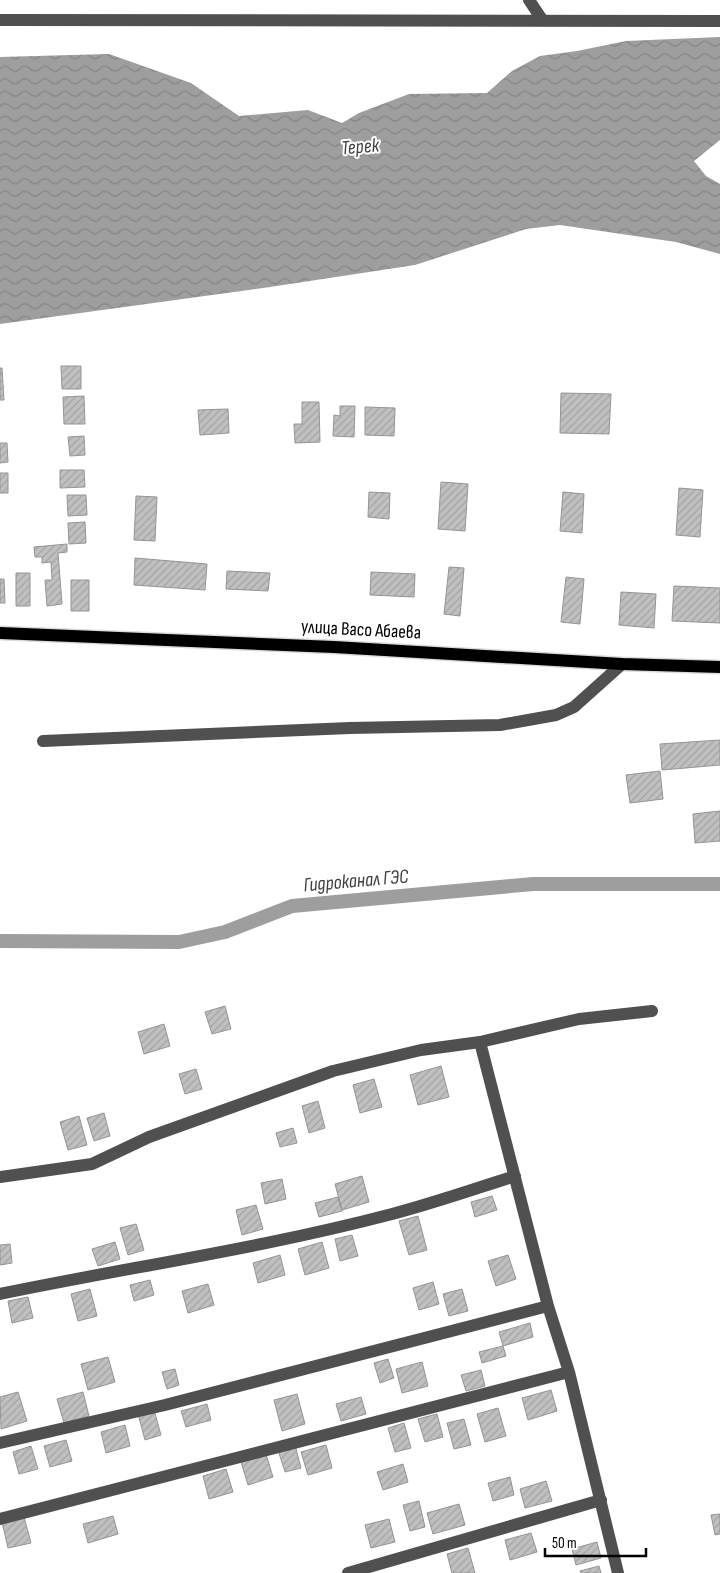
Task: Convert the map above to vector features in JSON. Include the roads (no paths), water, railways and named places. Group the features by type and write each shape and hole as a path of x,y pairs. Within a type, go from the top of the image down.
{"main road":[{"name":"улица Васо Абаева","path":"0,633 334,647 622,664 720,667"}],"street":[{"path":"529,0 543,21"},
{"path":"0,20 720,21"},
{"path":"43,741 350,728 500,725 556,715 574,706 622,664"},
{"path":"0,1177 92,1164 149,1137 333,1071 421,1050 480,1042 579,1019 652,1011"},
{"path":"480,1042 548,1306 570,1372 618,1573"},
{"path":"0,1294 301,1235 392,1214 515,1176"},
{"path":"0,1443 165,1404 548,1306"},
{"path":"0,1519 570,1372"},
{"path":"348,1573 601,1500"}],"water":[{"name":"Терек","path":"720,37 720,140 694,161 706,176 720,184 720,254 676,242 560,225 526,229 415,265 0,324 0,57 109,54 191,83 239,116 308,110 342,123 359,113 409,94 487,93 512,71 540,56 626,41"}],"waterway":[{"name":"Гидроканал ГЭС","path":"0,941 179,942 225,932 292,906 533,884 720,884"}]}
